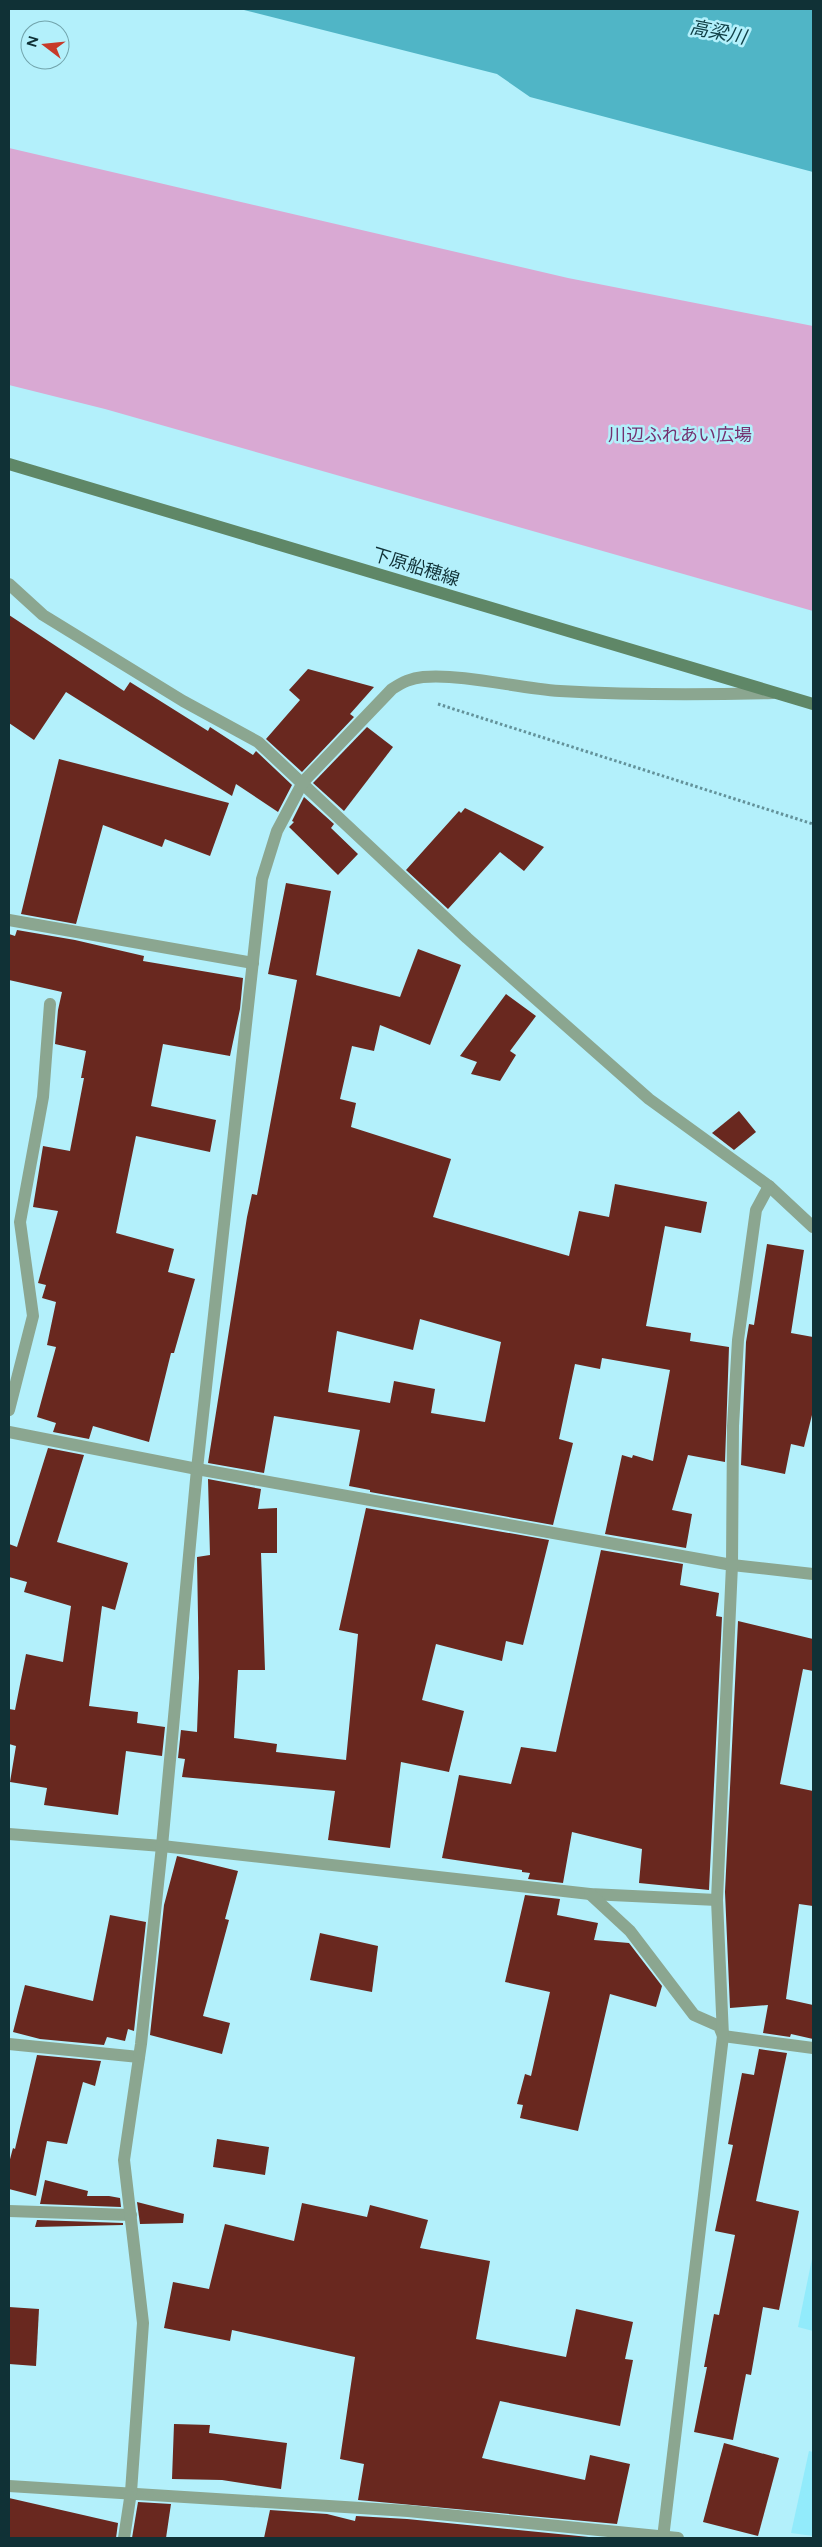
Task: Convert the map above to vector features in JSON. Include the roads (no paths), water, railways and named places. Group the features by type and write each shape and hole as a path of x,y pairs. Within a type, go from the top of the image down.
{"main road":[{"name":"下原船穂線","path":"9,464 813,704"}],"street":[{"path":"9,584 42,614 183,701 258,742 303,782 467,938 642,1092 769,1186 813,1227"},
{"path":"124,2538 131,2492 143,2323 124,2160 139,2057 162,1846 197,1469 262,879 277,831 303,782 392,689 409,679 425,677 568,691 671,695 780,693"},
{"path":"9,920 253,963"},
{"path":"9,1410 33,1316 20,1222 43,1096 50,1004"},
{"path":"663,2537 724,2036 717,1900 732,1565 733,1426 738,1340 756,1210 769,1186"},
{"path":"9,1432 197,1469 732,1565 813,1574"},
{"path":"9,1834 162,1846 590,1894 717,1900"},
{"path":"590,1894 630,1930 694,2015 719,2026 724,2036"},
{"path":"724,2036 813,2048"},
{"path":"9,2044 139,2057"},
{"path":"9,2211 131,2215"},
{"path":"9,2486 131,2492 408,2511 678,2538"}],"water":[{"name":"高梁川","path":"240,9 813,9 813,172 530,97 497,74"}],"park label":[{"name":"川辺ふれあい広場","path":"680,435"}]}
